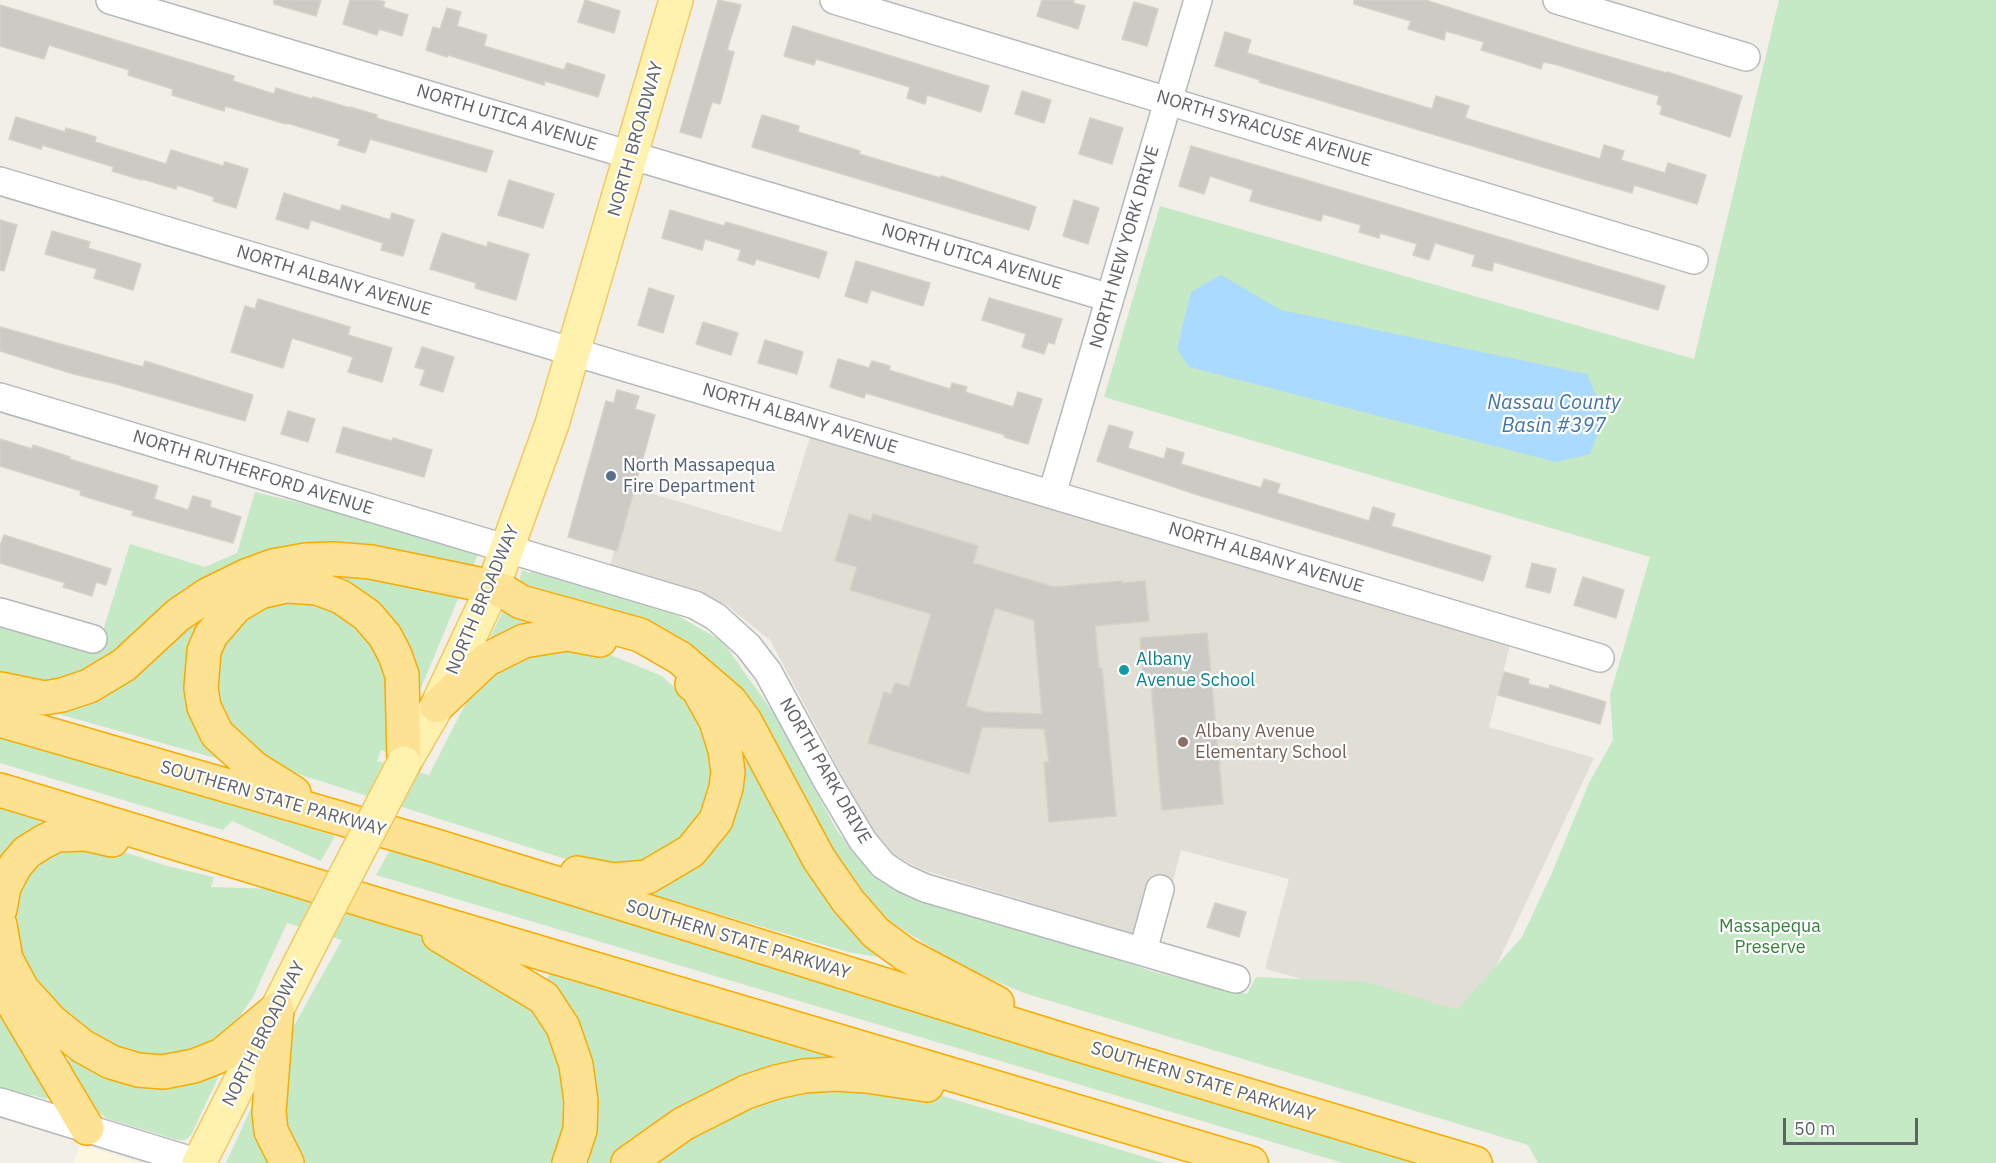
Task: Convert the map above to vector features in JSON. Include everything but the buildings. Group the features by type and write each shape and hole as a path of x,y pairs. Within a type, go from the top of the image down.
{"highway":[{"path":"0,689 44,698 89,686 124,665 178,615 209,594 273,566 306,560 334,559 371,562 493,587 521,602 640,635 680,658 730,701 745,721 819,859 848,901 876,933 906,955 945,977 1076,1044"},
{"path":"338,817 254,768 217,734 204,706 201,688 204,651 211,635 236,606 260,592 286,586 316,588 341,597 367,615 385,636 402,675 404,763"},
{"path":"433,845 614,880 647,877 691,851 716,820 726,788 728,772 725,750 716,721 697,687 639,651 605,641 567,634 524,641 486,660 437,706"},
{"name":"SOUTHERN STATE PARKWAY","path":"0,720 433,845 1076,1044 1475,1163"},
{"path":"0,790 399,911 1251,1163"},
{"path":"0,909 4,887 15,866 27,852 57,835 85,834 282,875"},
{"path":"399,911 543,998 563,1028 576,1065 581,1101 580,1130 569,1163"},
{"path":"0,925 6,959 22,989 52,1022 82,1046 111,1062 138,1070 163,1072 194,1066 222,1055 277,1009"},
{"path":"0,983 87,1128"},
{"path":"277,1009 269,1112 271,1131 287,1163"},
{"path":"628,1163 683,1124 747,1092 804,1076 835,1074 866,1076 1048,1103"}],"main road":[{"name":"NORTH BROADWAY","path":"199,1163 404,763 437,706 493,587 552,424 676,0"}],"street":[{"name":"NORTH UTICA AVENUE","path":"110,0 1110,298"},
{"name":"NORTH SYRACUSE AVENUE","path":"834,0 1694,260"},
{"name":"NORTH NEW YORK DRIVE","path":"1052,494 1198,0"},
{"path":"1557,0 1746,57"},
{"name":"NORTH ALBANY AVENUE","path":"0,181 1600,658"},
{"name":"NORTH RUTHERFORD AVENUE","path":"0,397 507,548"},
{"name":"NORTH PARK DRIVE","path":"507,548 695,605 716,617 748,646 768,672 863,841 883,865 903,878 925,888 1236,979"},
{"path":"0,612 93,639"},
{"path":"1143,951 1160,889"},
{"path":"0,1102 199,1163"}],"shaded area":[{"name":"Albany Avenue Elementary School","path":"812,430 1510,645 1489,727 1594,758 1469,1024 1265,969 1289,879 1181,850 1157,941 923,870 894,855 879,840 770,640 725,604 609,568 633,488 781,532"},
{"path":"80,1144 140,1163 74,1163"}],"green space":[{"name":"Massapequa Preserve","path":"1779,0 1996,0 1996,1163 1538,1163 1528,1145 1024,993 962,967 883,917 833,857 711,664 529,592 521,584 522,570 530,573 533,565 659,605 722,641 775,715 837,831 875,874 981,914 1154,972 1247,994 1256,977 1367,982 1457,1010 1522,937 1551,875 1589,783 1613,740 1610,695 1650,557 1104,397 1160,206 1694,359"},
{"path":"255,492 426,534 478,554 472,569 334,549 73,683 0,686 0,627 81,650 82,647 97,650 130,544 205,567 237,553"},
{"path":"344,564 378,568 460,594 414,705 413,675 400,638 376,606 339,582 297,573 268,578 227,597 203,630 190,665 194,701 217,745 219,759 44,710 45,703 70,702 116,682 151,655 186,619 223,592 267,574 298,567"},
{"path":"304,592 351,609 398,688 387,752 381,750 377,761 429,775 471,693 496,666 535,647 596,649 662,676 708,719 722,771 706,820 668,857 623,867 569,860 276,767 242,746 215,705 211,662 259,599"},
{"path":"509,598 600,631 489,640"},
{"path":"730,721 884,958 848,952 636,890 691,863"},
{"path":"0,736 335,836 321,861 232,821 223,830 0,763"},
{"path":"0,806 46,820 50,828 0,873"},
{"path":"88,840 167,866 214,877 211,887 278,889 426,935 541,1005 572,1074 569,1141 554,1163 302,1163 275,1097 282,1047 342,940 287,923 252,999 241,1014 243,1022 216,1048 137,1062 83,1035 33,986 11,939 19,868"},
{"path":"391,848 1439,1163 1343,1163 376,875"},
{"path":"550,973 576,978 834,1056 837,1063 612,1163 587,1163 590,1160 583,1153 544,983"},
{"path":"0,997 53,1095 46,1099 32,1095 23,1103 0,1096"},
{"path":"82,1055 224,1065 191,1135 185,1140 178,1140 108,1119 99,1113 63,1062"},
{"path":"910,1086 1164,1163 642,1163 762,1094"},
{"path":"253,1104 281,1163 226,1163"}],"water":[{"name":"Nassau County Basin #397","path":"1221,275 1281,310 1587,374 1605,416 1590,454 1556,462 1189,367 1177,349 1191,292"}],"place":[{"name":"North Massapequa Fire Department","path":"611,476"},
{"name":"Albany Avenue School","path":"1124,670"},
{"name":"Albany Avenue Elementary School","path":"1183,742"}]}
